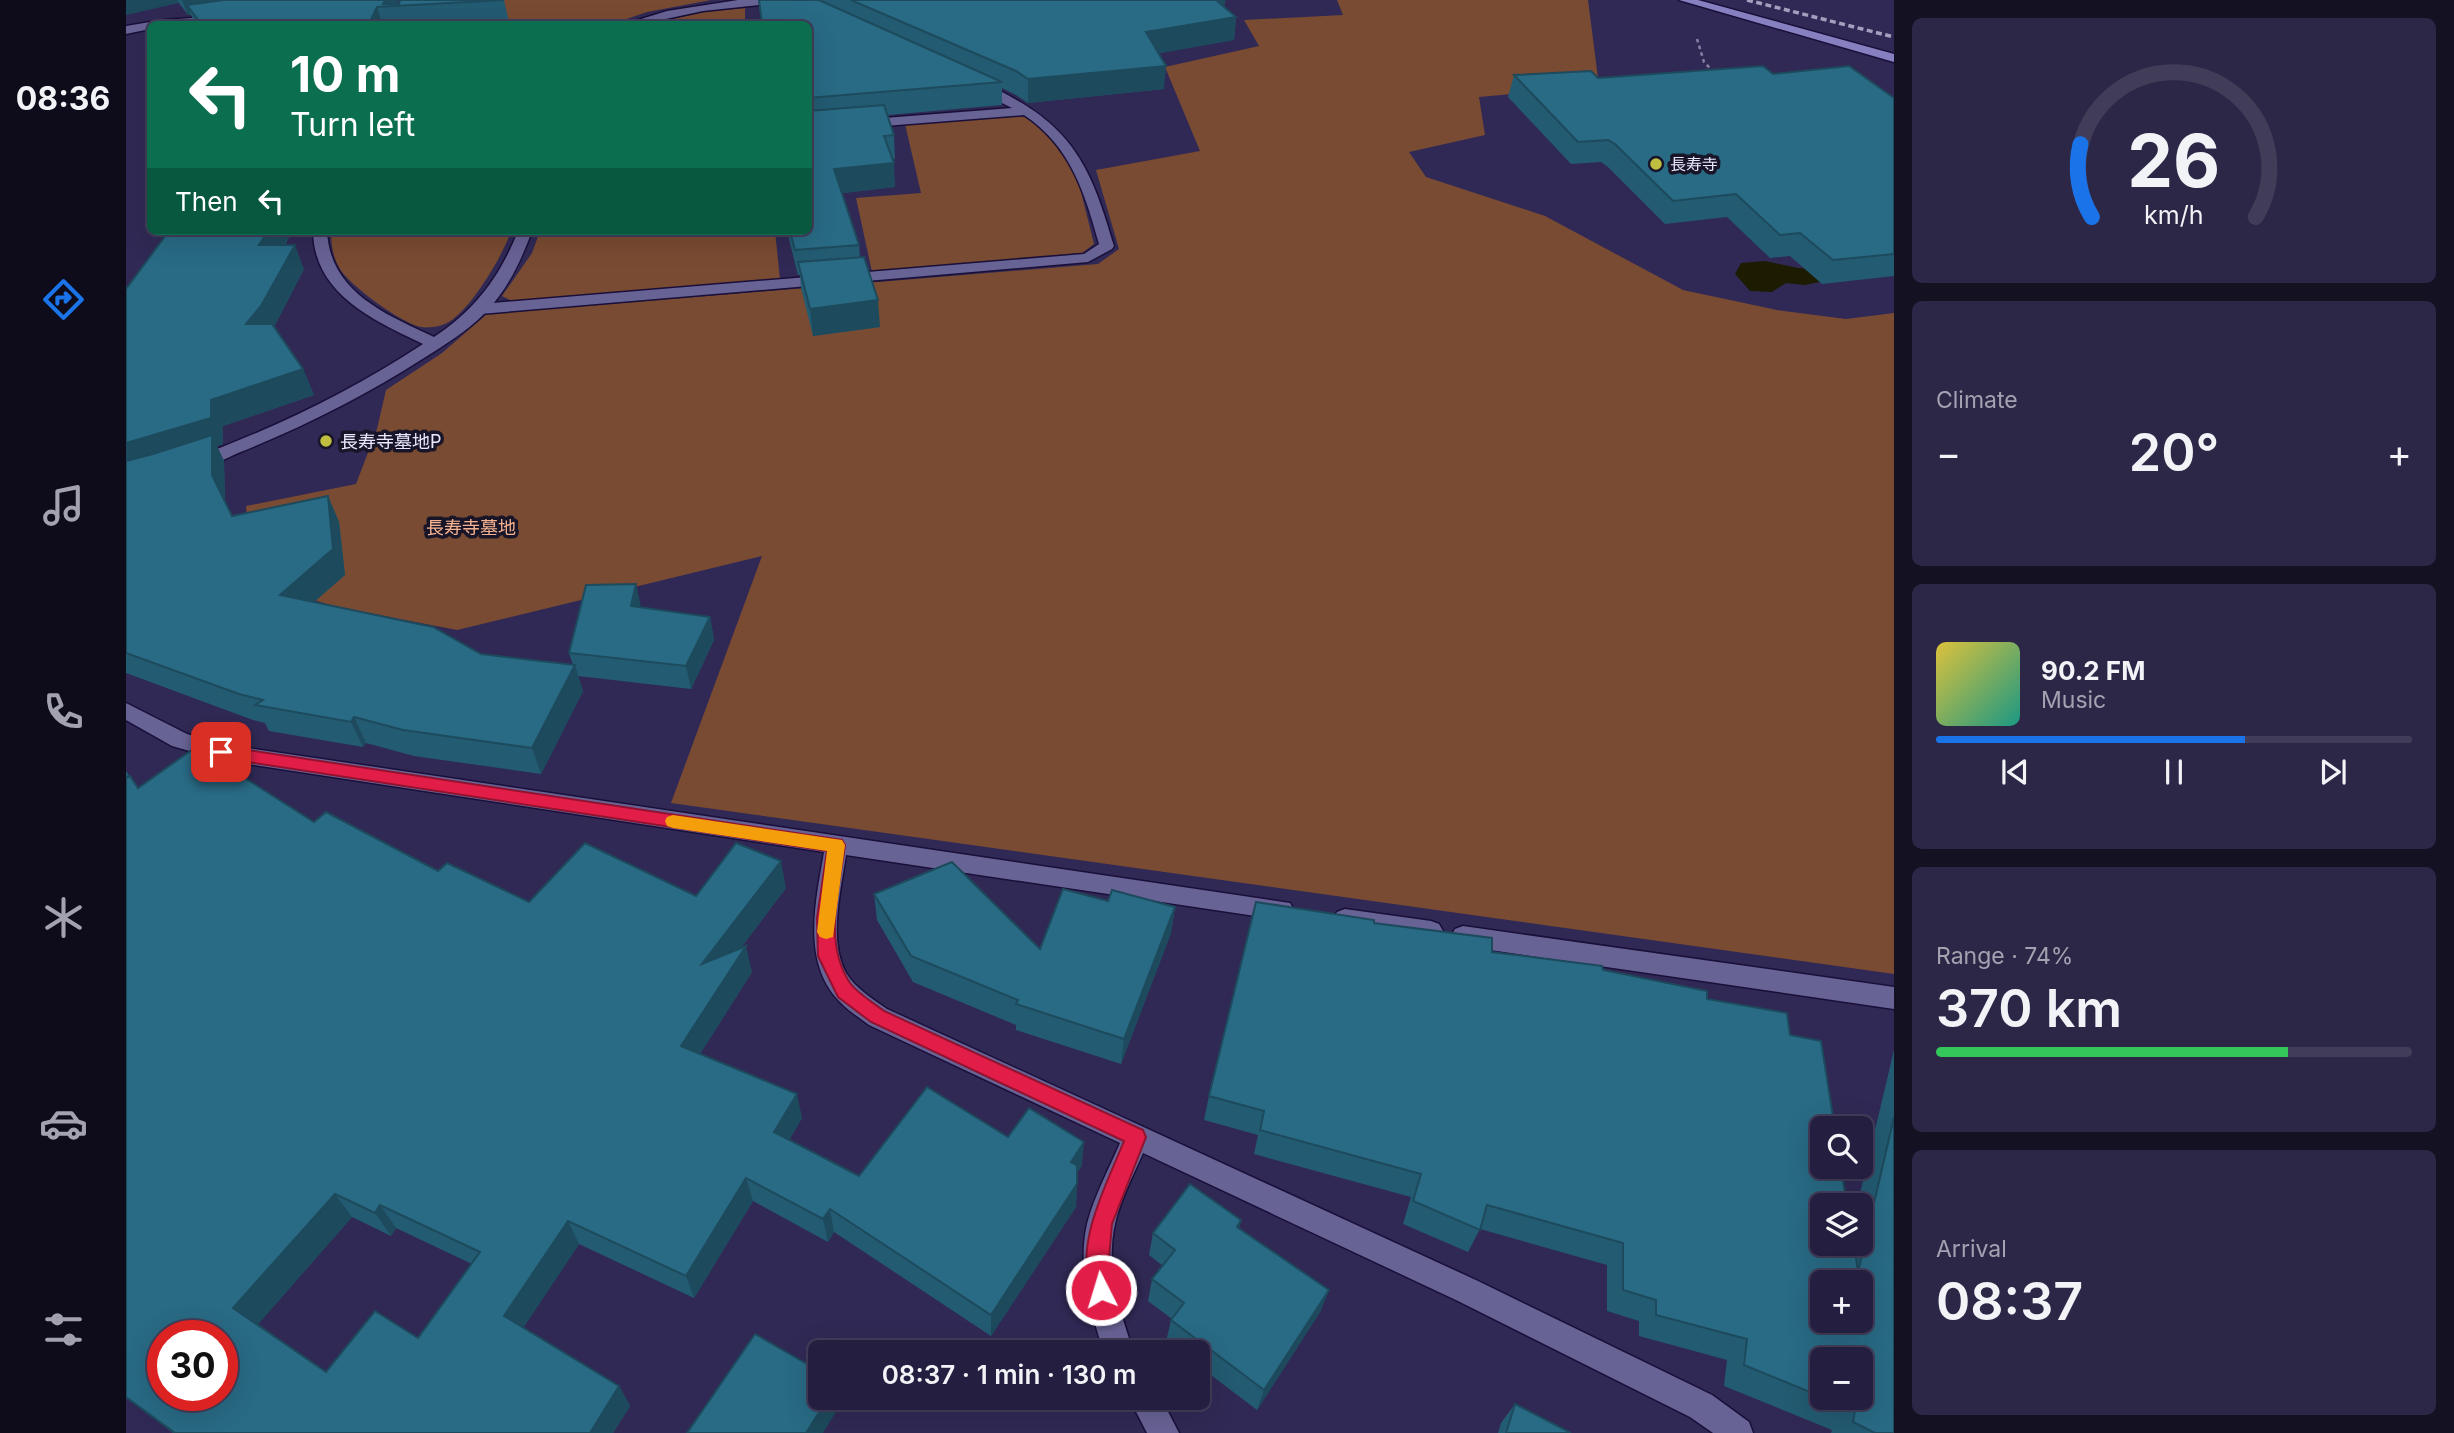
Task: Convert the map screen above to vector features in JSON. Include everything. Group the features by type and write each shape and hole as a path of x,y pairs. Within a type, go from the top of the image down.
{"main road":[{"path":"1685,0 1894,58"}],"street":[{"path":"641,21 706,6 777,0"},
{"path":"198,21 233,18"},
{"path":"126,30 147,26"},
{"path":"480,309 1088,258 1107,246 1091,188 1080,163 1065,141 1028,111 959,77"},
{"path":"812,128 1028,111"},
{"path":"321,235 324,258 333,276 354,298 377,315 435,344"},
{"path":"184,467 314,415 383,378 435,344 480,309 517,255 524,235"},
{"path":"126,711 180,740 221,752 836,845 1894,998"},
{"path":"198,765 221,752"},
{"path":"836,845 826,918 827,956 845,991 878,1017 1517,1316 1701,1406 1738,1433"},
{"path":"1115,1340 1105,1311 1097,1270 1101,1224 1136,1137"},
{"path":"1151,1410 1164,1433"}],"path":[{"path":"1697,39 1704,62 1722,79"}],"green space":[{"path":"492,0 711,0 647,12 621,21 486,21"},
{"name":"長寿寺墓地","path":"1337,0 1588,0 1599,86 1479,97 1485,135 1409,152 1426,177 1545,216 1683,290 1777,310 1846,319 1894,313 1894,974 671,803 762,556 457,630 332,606 253,579 246,506 356,484 377,429 386,390 442,353 487,314 1098,264 1119,249 1096,170 1200,151 1165,67 1259,46 1244,20 1343,15"},
{"path":"745,8 745,21 664,21 703,12"},
{"path":"1027,116 1062,149 1080,188 1094,244 1082,253 872,272 856,198 921,193 905,124"},
{"path":"331,235 509,235 501,255 473,299 452,320 434,327 412,324 367,295 348,279 339,267"},
{"path":"539,235 775,235 780,279 514,302 502,296 532,253"}],"shaded area":[{"path":"1765,261 1798,268 1828,270 1830,280 1804,285 1786,283 1772,292 1750,291 1735,274 1741,263"}],"building":[{"path":"224,0 385,0 383,4 399,4 400,0 504,0 377,7 370,21 199,21 187,5"},
{"path":"759,0 819,0 1002,82 812,98 812,21 762,21"},
{"path":"851,0 1216,0 1236,17 1146,32 1166,66 1028,79 1016,71"},
{"path":"1763,66 1773,74 1849,66 1894,98 1894,254 1833,260 1800,233 1780,235 1736,194 1673,201 1615,144 1608,140 1578,142 1514,75 1591,71 1598,78"},
{"path":"884,105 894,135 884,136 894,163 834,169 859,245 795,250 791,235 812,235 812,111"},
{"path":"166,235 265,235 259,245 295,245 261,306 246,324 272,324 303,369 211,400 211,418 126,443 126,289"},
{"path":"864,257 878,300 810,309 798,262"},
{"path":"212,435 212,475 232,516 328,496 333,549 280,595 433,627 481,654 575,665 532,748 403,730 354,717 351,722 255,705 263,700 239,694 126,653 126,461"},
{"path":"636,584 631,606 710,617 686,666 569,653 586,585"},
{"path":"196,747 314,822 326,812 438,871 447,863 529,902 585,843 696,896 736,843 781,861 702,964 746,946 681,1046 797,1094 774,1132 859,1176 927,1087 1008,1137 1029,1108 1084,1142 1071,1162 1077,1165 1077,1184 991,1315 830,1209 823,1219 746,1178 686,1276 568,1221 504,1316 619,1386 590,1433 175,1433 126,1397 126,778 130,776 138,788","holes":["335,1194 375,1213 380,1205 480,1252 418,1338 375,1311 326,1372 233,1308"]},
{"path":"952,862 1040,949 1063,889 1108,901 1112,890 1175,907 1124,1039 1016,1004 1018,1000 911,956 874,894"},
{"path":"1256,902 1374,920 1374,923 1492,938 1492,952 1602,966 1603,970 1707,991 1707,999 1787,1013 1790,1035 1821,1041 1833,1116 1810,1116 1810,1179 1843,1179 1845,1193 1810,1193 1810,1256 1856,1256 1858,1270 1810,1270 1810,1333 1873,1333 1873,1270 1858,1270 1862,1256 1873,1256 1873,1207 1894,1117 1894,1433 1875,1433 1853,1422 1855,1410 1873,1410 1873,1347 1810,1347 1810,1392 1744,1365 1747,1339 1656,1315 1656,1300 1623,1290 1623,1243 1487,1205 1480,1230 1413,1201 1421,1174 1260,1130 1264,1111 1209,1096"},
{"path":"1190,1184 1241,1220 1237,1227 1329,1290 1264,1390 1210,1349 1210,1340 1198,1340 1171,1320 1184,1303 1152,1279 1175,1250 1153,1233"},
{"path":"755,1334 808,1365 808,1410 820,1410 806,1433 687,1433"},
{"path":"1515,1404 1571,1433 1506,1433"}],"railway":[{"path":"1747,0 1894,37"}],"slow traffic":[{"path":"673,821 836,845 826,932"}],"place":[{"name":"長寿寺","path":"1656,164"},
{"name":"長寿寺墓地P","path":"326,441"}],"route":[{"path":"221,752 836,845 826,918 827,956 845,991 878,1017 1136,1137 1101,1224 1097,1270 1101,1290"}]}
